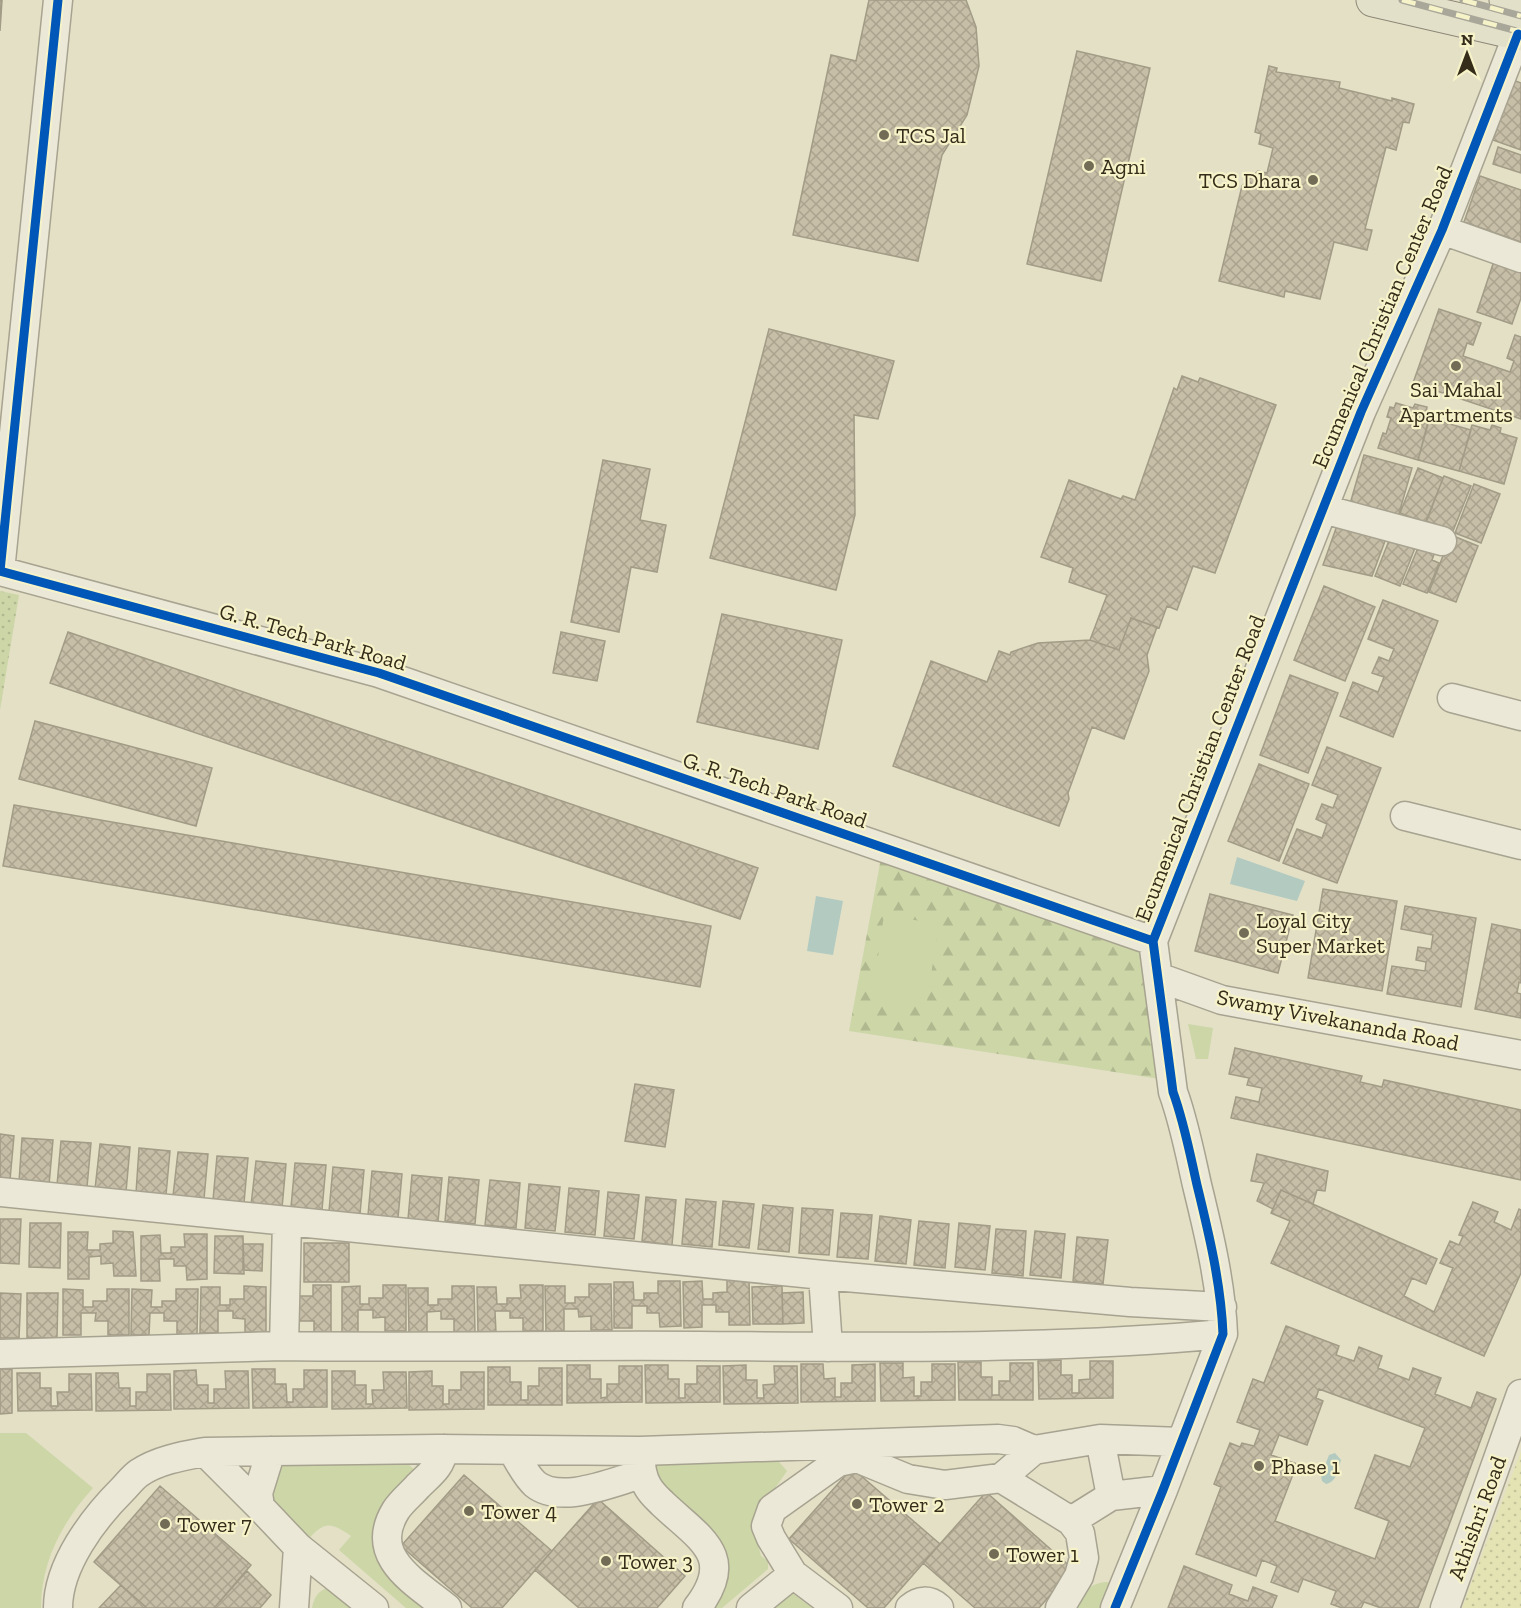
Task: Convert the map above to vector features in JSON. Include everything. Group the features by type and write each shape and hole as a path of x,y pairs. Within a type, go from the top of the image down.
{"main road":[{"path":"1373,0 1520,24"},
{"path":"1506,0 1520,24"}],"street":[{"name":"G. R. Tech Park Road","path":"58,0 0,571 379,673 1154,941"},
{"name":"Ecumenical Christian Center Road","path":"1222,1321 1206,1220 1181,1112 1173,1092 1154,941 1360,412 1442,230 1520,24"},
{"path":"1442,230 1521,258"},
{"path":"1323,509 1442,541"},
{"path":"1452,698 1521,716"},
{"path":"1406,816 1521,845"},
{"name":"Swamy Vivekananda Road","path":"1158,977 1222,1000 1521,1055"},
{"path":"0,1192 823,1275 1130,1302 1222,1321"},
{"path":"284,1346 287,1221"},
{"path":"823,1275 828,1347"},
{"path":"0,1353 284,1346 420,1348 1020,1346 1137,1342 1222,1321"},
{"path":"1115,1608 1181,1442 1222,1321"},
{"name":"Athishri Road","path":"1445,1608 1521,1394"},
{"path":"58,1608 63,1577 76,1549 113,1499 139,1473 176,1457 205,1452 512,1450 641,1463 998,1439 1012,1441 1034,1450"},
{"path":"838,1608 793,1574 766,1526 772,1509 846,1458 857,1458 909,1479 945,1485 1001,1478 1034,1450 1100,1439 1181,1442"},
{"path":"1100,1439 1111,1497"},
{"path":"444,1449 441,1462 397,1509 387,1528 387,1548 394,1563 447,1608"},
{"path":"512,1450 534,1483 547,1491 562,1494 641,1463"},
{"path":"260,1507 258,1493 271,1451"},
{"path":"205,1452 298,1547 374,1608"},
{"path":"641,1463 651,1491 710,1549 715,1562 715,1576 697,1608"},
{"path":"1001,1478 1071,1521 1080,1533 1084,1558 1079,1576 1060,1608"},
{"path":"1071,1521 1111,1497 1163,1490"},
{"path":"294,1608 298,1547"},
{"path":"751,1608 793,1574"},
{"path":"910,1608 918,1602 934,1603 939,1608"}],"green space":[{"path":"0,591 19,595 0,710"},
{"path":"881,858 1142,948 1160,1079 849,1031"},
{"path":"884,915 939,924 926,1007 872,998"},
{"path":"1188,1024 1213,1028 1208,1059 1196,1059"},
{"path":"0,1433 26,1433 93,1488 72,1514 56,1543 45,1574 41,1608 0,1608"},
{"path":"1521,1451 1521,1608 1462,1608"},
{"path":"774,1456 787,1471 764,1504 756,1536 761,1556 768,1561 768,1569 722,1608 706,1608 726,1556 717,1534 658,1485 655,1466 657,1460"},
{"path":"283,1462 406,1462 418,1473 377,1521 373,1544 381,1563 426,1608 406,1608 339,1550 351,1536 337,1527 322,1527 305,1543 271,1506 272,1482"},
{"path":"1107,1582 1115,1585 1104,1608 1077,1608 1091,1586"},
{"path":"329,1587 360,1608 312,1608 317,1595"},
{"path":"791,1592 812,1608 762,1608"}],"shaded area":[{"path":"1237,857 1305,881 1297,901 1230,884"},
{"path":"816,896 843,901 833,955 807,951"},
{"path":"1335,1453 1341,1460 1339,1467 1333,1481 1326,1484 1322,1481 1321,1476 1329,1455"}],"building":[{"path":"0,0 2,0 0,31"},
{"name":"TCS Jal","path":"869,0 966,0 976,27 979,66 967,115 942,155 918,261 793,235 831,55 856,61"},
{"name":"Agni","path":"1077,51 1150,68 1101,281 1027,264"},
{"name":"TCS Dhara","path":"1269,66 1277,68 1276,72 1340,82 1339,88 1414,104 1409,123 1403,122 1396,150 1386,147 1365,229 1372,230 1367,250 1334,242 1320,299 1285,291 1284,297 1219,281 1242,186 1258,171 1267,173 1273,148 1259,144 1261,134 1255,132"},
{"path":"1513,80 1521,83 1521,150 1493,140"},
{"path":"1498,147 1521,155 1521,173 1493,164"},
{"path":"1480,176 1521,190 1521,242 1464,222"},
{"path":"1495,258 1521,266 1521,298 1512,324 1477,312"},
{"name":"Sai Mahal Apartments","path":"1439,309 1481,323 1473,345 1467,343 1463,356 1510,372 1514,361 1507,358 1515,335 1521,337 1521,419 1413,383"},
{"path":"769,329 894,361 878,419 854,415 855,515 836,590 710,558"},
{"path":"1182,376 1198,382 1200,378 1276,405 1215,573 1193,566 1177,610 1167,606 1159,628 1131,618 1119,650 1090,640 1107,595 1069,582 1073,568 1041,557 1069,480 1121,499 1123,496 1135,500 1174,388 1177,390"},
{"path":"1396,403 1413,408 1415,404 1427,407 1426,412 1431,413 1418,460 1378,448 1391,418 1387,417 1390,407 1394,408"},
{"path":"1429,418 1471,430 1459,471 1418,460"},
{"path":"1472,425 1490,430 1492,425 1501,428 1500,433 1517,438 1504,484 1459,471"},
{"path":"1364,455 1412,468 1398,517 1350,504"},
{"path":"603,460 650,469 640,520 666,525 657,572 631,567 619,632 571,622"},
{"path":"1418,468 1443,478 1426,523 1400,513"},
{"path":"1444,476 1471,486 1453,531 1426,521"},
{"path":"1474,484 1500,494 1481,543 1455,533"},
{"path":"1339,520 1388,533 1372,576 1323,565"},
{"path":"1392,533 1417,543 1400,586 1375,576"},
{"path":"1451,535 1478,546 1456,602 1429,592"},
{"path":"1420,543 1436,549 1432,560 1439,563 1427,593 1403,584"},
{"path":"1324,586 1375,607 1345,681 1294,660"},
{"path":"1383,600 1438,621 1393,737 1340,716 1353,682 1378,692 1384,677 1372,673 1379,657 1389,661 1394,649 1368,639"},
{"path":"722,614 842,640 818,749 697,722"},
{"path":"1131,618 1157,627 1147,655 1149,671 1124,739 1092,727 1068,793 1069,799 1059,826 893,766 931,661 987,682 999,651 1010,655 1011,652 1038,643 1090,640 1119,650"},
{"path":"68,632 758,868 740,919 50,683"},
{"path":"561,632 605,641 597,681 553,673"},
{"path":"1290,675 1338,693 1308,773 1260,755"},
{"path":"35,721 212,768 196,826 19,779"},
{"path":"1327,747 1381,768 1337,883 1283,863 1297,829 1322,838 1327,824 1316,819 1322,804 1333,808 1338,795 1312,785"},
{"path":"1259,764 1309,784 1279,861 1228,841"},
{"path":"14,805 711,926 700,987 3,866"},
{"path":"1323,889 1397,901 1382,991 1308,978"},
{"name":"Loyal City Super Market","path":"1210,894 1293,915 1278,973 1195,951"},
{"path":"1405,906 1476,918 1461,1007 1387,994 1392,966 1425,971 1426,962 1416,960 1418,947 1431,949 1433,935 1401,929"},
{"path":"1492,924 1521,930 1521,983 1519,982 1517,993 1521,994 1521,1018 1475,1009"},
{"path":"1235,1048 1362,1076 1360,1082 1382,1087 1384,1080 1521,1110 1521,1180 1231,1118 1236,1097 1259,1102 1262,1088 1247,1085 1249,1078 1229,1074"},
{"path":"635,1084 674,1090 665,1147 625,1141"},
{"path":"0,1134 14,1136 10,1180 0,1179"},
{"path":"22,1138 53,1140 49,1185 19,1182"},
{"path":"61,1141 91,1143 87,1187 57,1185"},
{"path":"100,1144 130,1147 126,1192 95,1189"},
{"path":"139,1148 170,1151 166,1195 136,1193"},
{"path":"178,1152 208,1154 204,1199 173,1196"},
{"path":"1257,1154 1328,1171 1325,1191 1317,1190 1313,1204 1281,1190 1273,1209 1257,1201 1264,1183 1251,1181"},
{"path":"217,1156 248,1158 244,1203 213,1200"},
{"path":"256,1161 286,1164 282,1208 251,1205"},
{"path":"295,1163 326,1165 322,1210 291,1207"},
{"path":"333,1167 364,1170 360,1214 329,1211"},
{"path":"372,1171 402,1174 398,1218 368,1215"},
{"path":"412,1175 442,1178 438,1222 408,1219"},
{"path":"449,1177 479,1180 475,1224 445,1221"},
{"path":"490,1180 520,1183 516,1228 485,1225"},
{"path":"529,1184 560,1187 555,1231 525,1228"},
{"path":"569,1188 599,1191 595,1235 565,1232"},
{"path":"1281,1190 1437,1259 1426,1284 1412,1278 1404,1296 1434,1312 1453,1268 1440,1263 1450,1241 1459,1245 1463,1236 1459,1235 1473,1202 1498,1212 1494,1222 1511,1230 1519,1209 1521,1210 1521,1273 1484,1356 1271,1263 1290,1221 1271,1213"},
{"path":"608,1192 639,1195 634,1239 604,1236"},
{"path":"646,1197 676,1200 672,1245 642,1241"},
{"path":"686,1199 716,1202 712,1247 682,1244"},
{"path":"723,1201 754,1204 749,1248 719,1245"},
{"path":"763,1205 793,1208 789,1252 758,1249"},
{"path":"802,1208 833,1210 829,1255 799,1253"},
{"path":"841,1213 872,1215 868,1259 837,1257"},
{"path":"880,1216 911,1220 906,1264 875,1261"},
{"path":"0,1219 21,1219 19,1264 0,1263"},
{"path":"919,1221 949,1224 945,1268 914,1265"},
{"path":"30,1223 61,1223 60,1268 29,1267"},
{"path":"959,1223 990,1226 985,1270 955,1267"},
{"path":"996,1229 1026,1231 1023,1276 992,1273"},
{"path":"113,1231 133,1232 136,1276 114,1276 113,1263 101,1264 101,1256 89,1257 89,1279 68,1279 68,1232 88,1232 87,1250 100,1250 100,1244 113,1243"},
{"path":"1035,1231 1065,1234 1061,1278 1030,1275"},
{"path":"184,1234 207,1234 207,1279 187,1280 186,1266 174,1266 174,1259 159,1259 160,1281 141,1281 141,1236 160,1235 161,1253 171,1253 171,1247 185,1247"},
{"path":"215,1236 243,1236 244,1274 214,1273"},
{"path":"1077,1237 1108,1240 1103,1284 1073,1281"},
{"path":"304,1243 349,1243 349,1282 304,1282"},
{"path":"243,1244 263,1244 262,1271 243,1270"},
{"path":"727,1280 749,1280 750,1325 729,1325 729,1312 716,1312 716,1305 702,1305 702,1327 684,1328 683,1282 702,1281 703,1299 713,1299 713,1293 727,1292"},
{"path":"658,1281 680,1281 681,1326 660,1327 659,1313 647,1313 647,1306 632,1306 632,1328 614,1328 614,1282 633,1282 634,1300 644,1300 644,1293 658,1293"},
{"path":"589,1284 611,1284 612,1330 591,1330 591,1316 579,1317 578,1309 564,1309 564,1331 546,1332 545,1286 565,1286 565,1303 575,1303 575,1297 589,1297"},
{"path":"313,1285 331,1285 331,1332 314,1332 314,1321 299,1321 299,1296 313,1296"},
{"path":"383,1285 406,1285 406,1331 385,1331 385,1317 373,1318 373,1310 358,1310 358,1333 342,1333 342,1287 360,1286 360,1304 369,1304 369,1298 383,1298"},
{"path":"520,1285 543,1285 543,1331 523,1331 523,1318 510,1318 510,1311 495,1311 496,1333 478,1333 477,1287 496,1287 497,1304 507,1304 507,1298 521,1298"},
{"path":"244,1286 266,1287 266,1333 245,1332 245,1319 233,1318 233,1311 218,1311 218,1333 200,1333 201,1287 220,1287 220,1305 230,1305 230,1299 244,1299"},
{"path":"452,1286 474,1286 475,1332 454,1332 454,1319 441,1319 441,1311 427,1312 427,1334 409,1334 408,1288 428,1288 428,1305 438,1305 438,1299 452,1299"},
{"path":"782,1286 783,1324 753,1324 752,1287"},
{"path":"63,1289 83,1290 83,1307 93,1307 93,1301 107,1301 107,1289 129,1289 129,1335 108,1335 108,1321 95,1321 96,1313 81,1313 81,1335 63,1335"},
{"path":"132,1289 152,1290 151,1307 162,1307 162,1301 176,1301 176,1289 198,1289 197,1335 177,1335 177,1321 164,1321 164,1313 150,1313 149,1335 131,1335"},
{"path":"803,1292 804,1323 783,1324 782,1293"},
{"path":"0,1293 21,1294 19,1338 0,1338"},
{"path":"27,1293 58,1293 57,1338 27,1338"},
{"name":"Phase 1","path":"1286,1326 1339,1346 1336,1355 1354,1361 1359,1347 1382,1356 1378,1368 1409,1380 1413,1368 1441,1378 1435,1394 1471,1408 1477,1392 1496,1399 1418,1608 1381,1608 1364,1602 1361,1608 1342,1608 1331,1604 1336,1591 1303,1579 1298,1592 1271,1582 1277,1566 1262,1560 1256,1576 1196,1554 1221,1487 1214,1484 1230,1443 1240,1447 1242,1443 1254,1446 1260,1430 1237,1422 1253,1379 1264,1383","holes":["1319,1389 1425,1428 1410,1467 1375,1455 1355,1508 1389,1521 1375,1559 1275,1521 1297,1464 1271,1455 1279,1435 1307,1445 1323,1401 1316,1398"]},
{"path":"1061,1360 1061,1375 1072,1375 1072,1393 1079,1393 1079,1380 1090,1379 1090,1361 1113,1361 1113,1398 1039,1399 1038,1361"},
{"path":"958,1362 981,1362 981,1377 992,1377 992,1395 999,1395 999,1381 1010,1381 1010,1363 1033,1363 1033,1400 959,1400"},
{"path":"880,1363 903,1363 903,1378 914,1377 914,1396 921,1396 921,1382 932,1382 932,1364 955,1364 955,1400 881,1401"},
{"path":"801,1364 823,1364 824,1379 835,1378 835,1397 841,1397 841,1383 852,1383 852,1365 875,1364 875,1401 801,1402"},
{"path":"567,1365 590,1365 590,1379 601,1379 601,1398 607,1397 607,1384 619,1384 619,1366 642,1366 642,1402 567,1403"},
{"path":"645,1365 668,1365 668,1379 679,1379 679,1398 685,1398 685,1384 697,1384 697,1366 720,1366 720,1402 646,1403"},
{"path":"746,1365 746,1380 757,1380 757,1398 764,1398 763,1385 775,1384 774,1366 797,1366 798,1403 724,1404 723,1366"},
{"path":"488,1367 510,1367 510,1382 521,1382 521,1400 528,1400 528,1386 539,1386 539,1368 562,1368 562,1405 488,1405"},
{"path":"0,1369 12,1369 12,1413 0,1414"},
{"path":"252,1369 275,1369 275,1384 286,1384 287,1402 293,1402 293,1389 304,1389 304,1370 327,1370 327,1407 253,1408"},
{"path":"196,1370 197,1385 208,1385 208,1403 214,1403 214,1389 226,1389 225,1371 248,1371 249,1408 174,1409 174,1371"},
{"path":"332,1371 355,1371 355,1385 366,1385 366,1404 373,1404 372,1390 384,1390 383,1372 406,1372 407,1408 332,1409"},
{"path":"432,1371 432,1386 443,1386 443,1404 449,1404 449,1390 461,1390 461,1372 484,1372 484,1409 409,1410 409,1372"},
{"path":"17,1373 40,1373 40,1388 51,1388 51,1406 58,1406 57,1392 69,1392 69,1374 91,1374 92,1410 18,1411"},
{"path":"96,1373 118,1373 119,1388 130,1388 130,1406 136,1406 136,1392 147,1392 147,1374 170,1374 171,1410 96,1411"},
{"name":"Tower 2","path":"852,1468 940,1544 884,1608 868,1608 789,1539"},
{"name":"Tower 4","path":"464,1475 552,1551 502,1608 472,1608 401,1546"},
{"name":"Tower 7","path":"160,1486 251,1565 214,1608 147,1608 94,1562"},
{"name":"Tower 1","path":"986,1492 1073,1569 1039,1608 975,1608 923,1563"},
{"name":"Tower 3","path":"598,1499 685,1576 657,1608 579,1608 535,1570"},
{"path":"1184,1566 1232,1585 1229,1594 1248,1601 1253,1587 1277,1596 1272,1608 1168,1608"},
{"path":"247,1571 271,1595 260,1608 214,1608"},
{"path":"121,1585 147,1608 99,1608"}],"railway":[{"path":"1402,0 1521,32"},
{"path":"1463,0 1521,16"}],"cycle path":[{"path":"58,0 0,571 379,673 1153,941"},
{"path":"1115,1608 1223,1334 1220,1297 1210,1240 1173,1092 1153,941 1361,412 1442,230 1518,34"}],"place":[{"name":"TCS Jal","path":"884,135"},
{"name":"Agni","path":"1089,166"},
{"name":"TCS Dhara","path":"1313,180"},
{"name":"Sai Mahal Apartments","path":"1456,366"},
{"name":"Loyal City Super Market","path":"1244,933"},
{"name":"Phase 1","path":"1259,1466"},
{"name":"Tower 2","path":"857,1504"},
{"name":"Tower 4","path":"469,1511"},
{"name":"Tower 7","path":"165,1524"},
{"name":"Tower 1","path":"994,1554"},
{"name":"Tower 3","path":"606,1561"}]}
